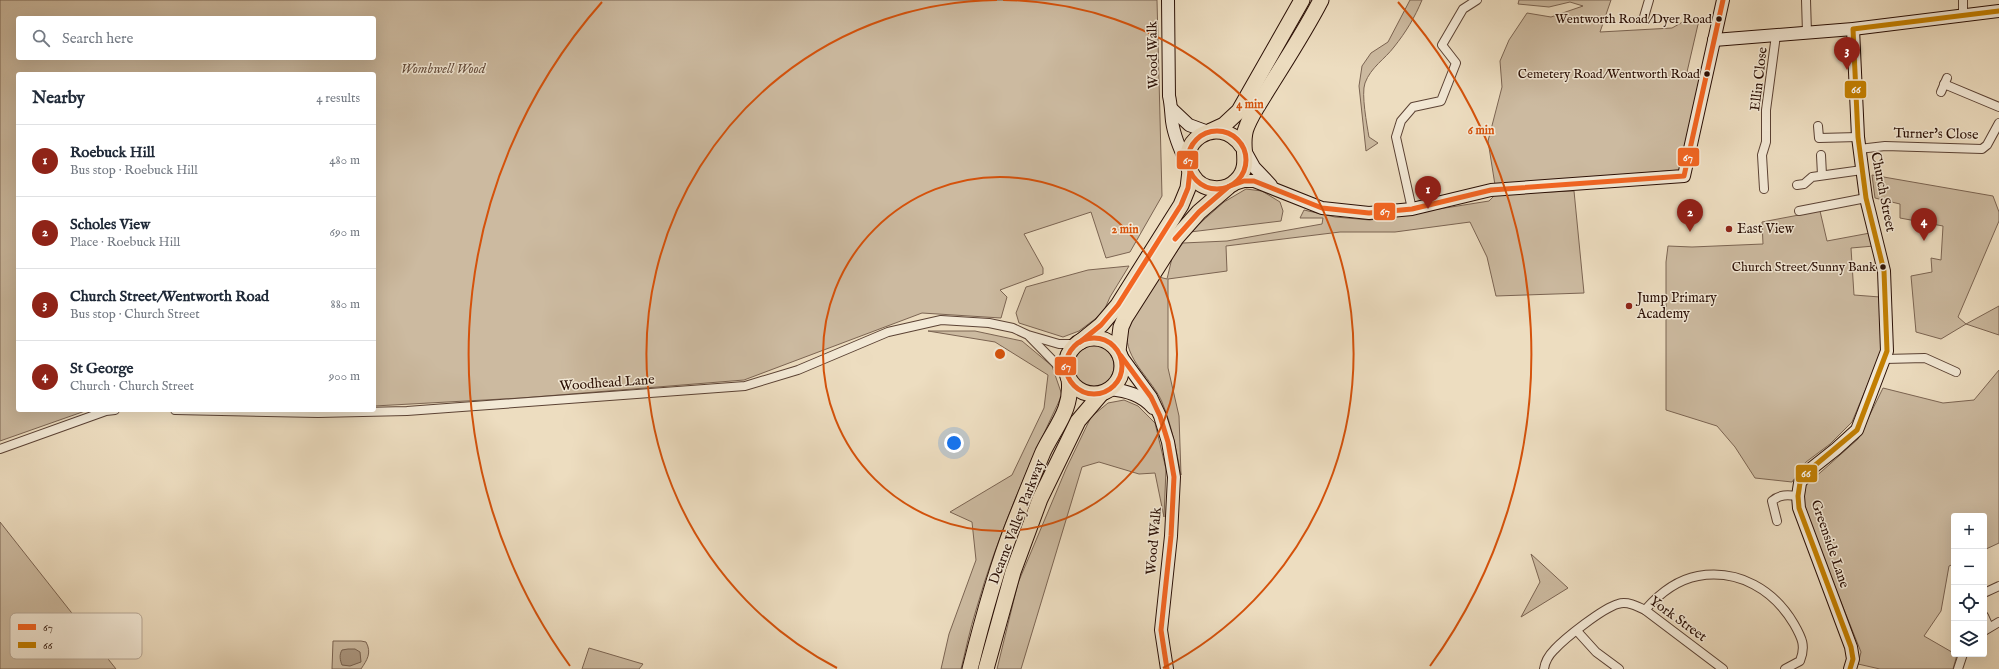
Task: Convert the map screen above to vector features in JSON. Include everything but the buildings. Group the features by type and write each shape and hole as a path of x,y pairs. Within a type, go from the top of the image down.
{"highway":[{"path":"1302,0 1240,110 1224,125 1196,139 1191,145 1189,152 1186,196 1118,305 1101,325 1072,349 1066,362 1068,377 1075,387 1083,392 1092,394 1106,392 1116,384 1122,371 1119,354 1120,331 1125,318 1176,238 1199,212 1229,186 1236,182 1244,170 1246,156 1243,147 1245,131 1250,120 1310,21 1320,0"},
{"path":"1209,132 1229,133 1243,147"},
{"path":"1189,169 1197,182 1203,186 1215,189 1229,186"},
{"path":"1078,343 1088,339 1105,340 1119,354"},
{"name":"Dearne Valley Parkway","path":"970,669 987,603 1013,526 1044,451 1066,408 1071,393 1068,377"},
{"name":"Dearne Valley Parkway","path":"986,669 1013,572 1040,499 1078,421 1106,392"}],"street":[{"name":"Wood Walk","path":"1168,0 1169,96 1172,109 1172,121 1182,155 1189,169"},
{"path":"1412,209 1396,137 1401,121 1413,107 1441,101 1456,63 1442,45 1463,10 1477,0"},
{"path":"1644,17 1649,0"},
{"path":"1229,186 1249,181 1275,189 1322,208 1369,213 1412,209 1491,190 1684,176 1723,0"},
{"path":"1806,0 1807,33"},
{"path":"1963,0 1963,16"},
{"path":"1714,40 1853,29 1999,11"},
{"name":"Church Street","path":"1853,29 1859,143 1862,170 1866,198 1884,271 1887,351 1884,359"},
{"name":"Ellin Close","path":"1764,189 1759,154 1766,142 1766,110 1776,35"},
{"path":"1944,85 1999,107"},
{"path":"1172,109 1188,125 1209,132"},
{"name":"Turner's Close","path":"1859,143 1885,146 1982,149 1987,145 1999,123"},
{"path":"1818,126 1819,138 1859,143"},
{"path":"1243,147 1259,173 1275,189"},
{"path":"1821,155 1822,175"},
{"path":"1797,185 1804,184 1812,177 1862,170"},
{"path":"1798,211 1866,198"},
{"name":"Woodhead Lane","path":"376,412 407,411 745,386 798,370 888,332 941,320 989,323 1013,328 1028,335 1059,344 1078,343"},
{"name":"Woodhead Lane","path":"1028,335 1068,377"},
{"name":"Wood Walk","path":"1119,354 1151,397 1160,416 1168,442 1174,477 1171,536 1161,630 1167,669"},
{"path":"1884,359 1925,358 1956,372"},
{"name":"Greenside Lane","path":"1850,669 1853,659 1851,647 1799,508 1798,496 1800,483 1807,472 1836,449 1856,430 1884,359"},
{"name":"Wood Walk","path":"1106,392 1132,393 1142,398 1160,416"},
{"path":"0,449 103,412"},
{"name":"Woodhead Lane","path":"270,412 362,412"},
{"path":"1777,521 1772,502 1776,497 1784,495 1798,496"},
{"path":"1644,610 1667,589 1696,576 1726,576 1757,586 1772,596 1785,608 1805,646 1800,661 1785,669"},
{"path":"1987,592 1999,586"},
{"name":"York Street","path":"1544,669 1553,651 1607,608 1619,603 1634,604 1644,610 1723,669"},
{"path":"1987,628 1999,622"},
{"path":"1577,631 1596,652 1619,669"},
{"path":"1958,669 1961,657"}],"green space":[{"name":"Wombwell Wood","path":"0,0 1157,0 1162,196 1130,252 1106,258 1091,212 1024,234 1043,268 1043,274 1000,290 1007,297 1001,318 922,313 744,380 521,398 376,406 376,72 16,72 16,412 82,412 0,441"},
{"path":"1410,0 1422,0 1402,36 1371,72 1365,83 1364,102 1369,137 1378,143 1366,151 1359,86 1362,66 1371,53 1388,42"},
{"path":"1519,0 1611,0 1600,32 1672,28 1688,19 1699,20 1687,72 1701,75 1679,170 1495,185 1488,141 1502,87 1500,61 1509,40 1527,13 1551,17 1583,6 1570,2 1549,7 1518,4"},
{"path":"1872,175 1993,196 1999,212 1999,221 1958,317 1966,324 1941,339 1916,332 1911,276 1932,272 1931,258 1941,260 1943,226 1900,218 1900,204 1875,198"},
{"path":"1246,189 1262,191 1280,202 1283,211 1281,221 1190,232 1224,202"},
{"path":"1574,191 1584,293 1496,296 1487,257 1470,222 1395,232 1340,232 1226,246 1227,271 1168,279 1168,368 1179,416 1181,475 1171,429 1162,402 1136,363 1128,347 1127,338 1130,323 1134,315 1159,277 1167,279 1172,258 1183,243 1227,241 1322,224 1323,218 1300,218 1304,210 1335,217 1370,220 1489,201 1496,194"},
{"path":"1820,211 1827,241 1870,233 1874,246 1851,248 1854,295 1880,297 1882,350 1852,422 1830,444 1806,462 1792,482 1755,478 1735,447 1717,426 1666,410 1666,262 1668,246 1692,247 1763,244 1762,222"},
{"path":"1129,266 1110,297 1103,313 1079,331 1063,337 1019,323 1016,313 1026,287 1088,270"},
{"path":"1999,306 1999,335 1966,324"},
{"path":"928,331 975,331 1022,341 1052,366 1062,395 1014,501 984,582 961,669 941,669 949,634 976,560 972,522 950,512 1012,475 1044,408 1048,375 995,342"},
{"path":"1089,345 1097,345 1105,348 1111,354 1114,366 1111,378 1105,384 1097,387 1089,387 1081,384 1075,378 1072,370 1072,362 1075,354 1081,348"},
{"path":"1999,370 1999,543 1987,549 1987,513 1951,513 1951,565 1949,566 1941,611 1924,636 1951,652 1951,657 1956,657 1953,669 1880,669 1858,664 1861,652 1804,510 1803,488 1858,439 1883,388 1943,403 1974,400"},
{"path":"1124,400 1138,406 1155,423 1166,469 1164,517 1155,473 1139,474 1099,462 1082,467 1021,669 997,669 1018,583 1066,469 1091,417 1108,403"},
{"path":"0,522 72,613 10,613 10,659 108,659 116,669 0,669"},
{"path":"1531,554 1568,588 1521,617 1540,582"},
{"path":"333,641 366,642 369,653 361,669 332,669"},
{"path":"589,648 643,664 639,669 582,669"}],"shaded area":[{"path":"355,649 360,652 361,662 350,666 342,665 340,658 341,652 342,650"}],"transit line":[{"name":"67","path":"1230,186 1244,181 1254,181 1322,208 1369,213 1412,209 1491,190 1684,176 1723,0"},
{"name":"66","path":"1850,669 1853,659 1851,647 1799,508 1798,496 1800,483 1807,472 1857,430 1887,351 1884,271 1866,198 1858,137 1853,29 1999,11"},
{"name":"67","path":"1211,131 1223,131 1238,139 1246,154 1246,160 1246,166 1238,181 1223,189 1211,189 1196,181 1188,166 1188,154 1196,139 1211,131"},
{"name":"67","path":"1080,342 1101,325 1118,305 1181,205 1188,188 1190,171"},
{"name":"67","path":"1175,239 1199,212 1228,187"},
{"name":"67","path":"1089,338 1099,338 1114,346 1120,355 1122,366 1120,377 1114,386 1099,394 1089,394 1078,389 1071,382 1066,371 1066,361 1071,350 1078,343 1089,338"},
{"name":"67","path":"1121,356 1151,397 1160,416 1168,442 1174,477 1171,536 1161,630 1167,669"}],"place":[{"name":"Wentworth Road/Dyer Road","path":"1719,19"},
{"name":"Church Street/Wentworth Road","path":"1847,70"},
{"name":"Cemetery Road/Wentworth Road","path":"1707,74"},
{"name":"Roebuck Hill","path":"1428,209"},
{"name":"East View","path":"1729,229"},
{"name":"Scholes View","path":"1690,232"},
{"name":"St George","path":"1924,241"},
{"name":"Church Street/Sunny Bank","path":"1883,267"},
{"name":"Jump Primary Academy","path":"1629,306"}]}
